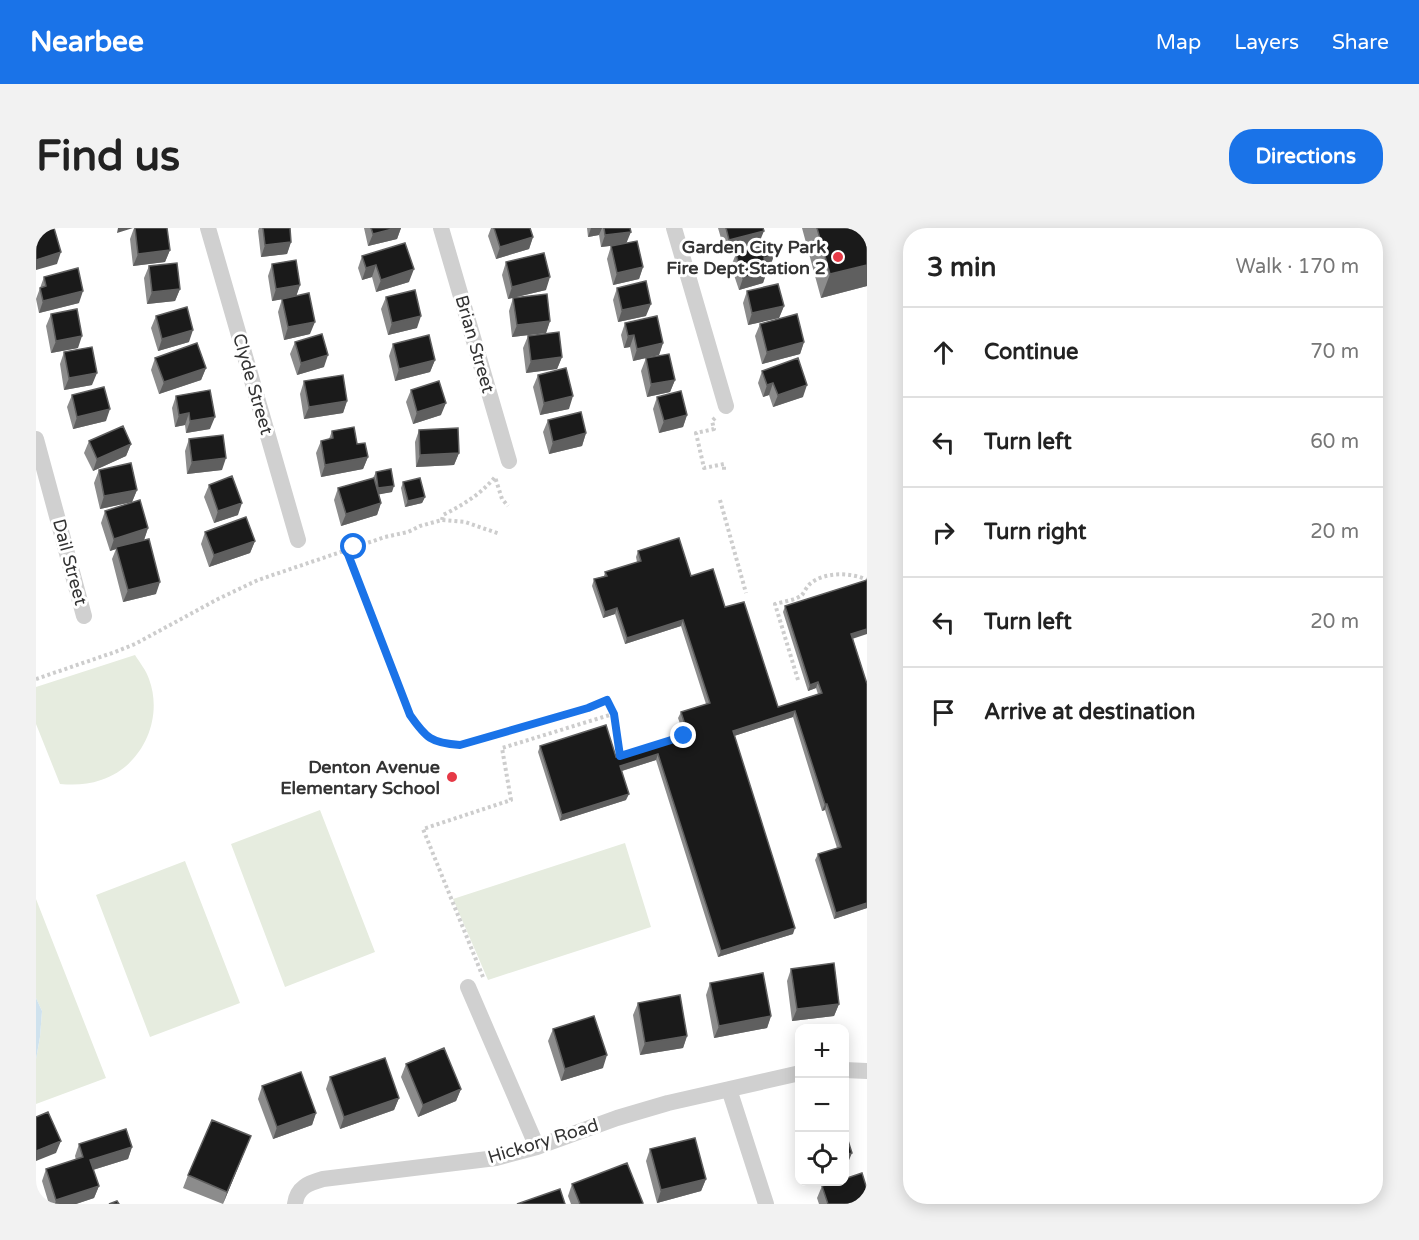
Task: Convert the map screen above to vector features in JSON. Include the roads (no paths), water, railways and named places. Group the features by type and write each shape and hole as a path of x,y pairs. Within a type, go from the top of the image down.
{"street":[{"name":"Clyde Street","path":"208,228 298,540"},
{"name":"Brian Street","path":"441,228 509,461"},
{"path":"674,228 726,406"},
{"name":"Dail Street","path":"36,439 84,615"},
{"path":"468,987 537,1147"},
{"path":"849,1070 867,1071"},
{"name":"Hickory Road","path":"295,1204 302,1187 310,1182 496,1158 537,1147 617,1118 668,1103 795,1074"},
{"path":"729,1089 766,1204"}],"water":[{"path":"36,998 42,1011 36,1059"}],"place":[{"name":"Garden City Park Fire Dept Station 2","path":"838,257"},
{"name":"Denton Avenue Elementary School","path":"452,777"}]}
